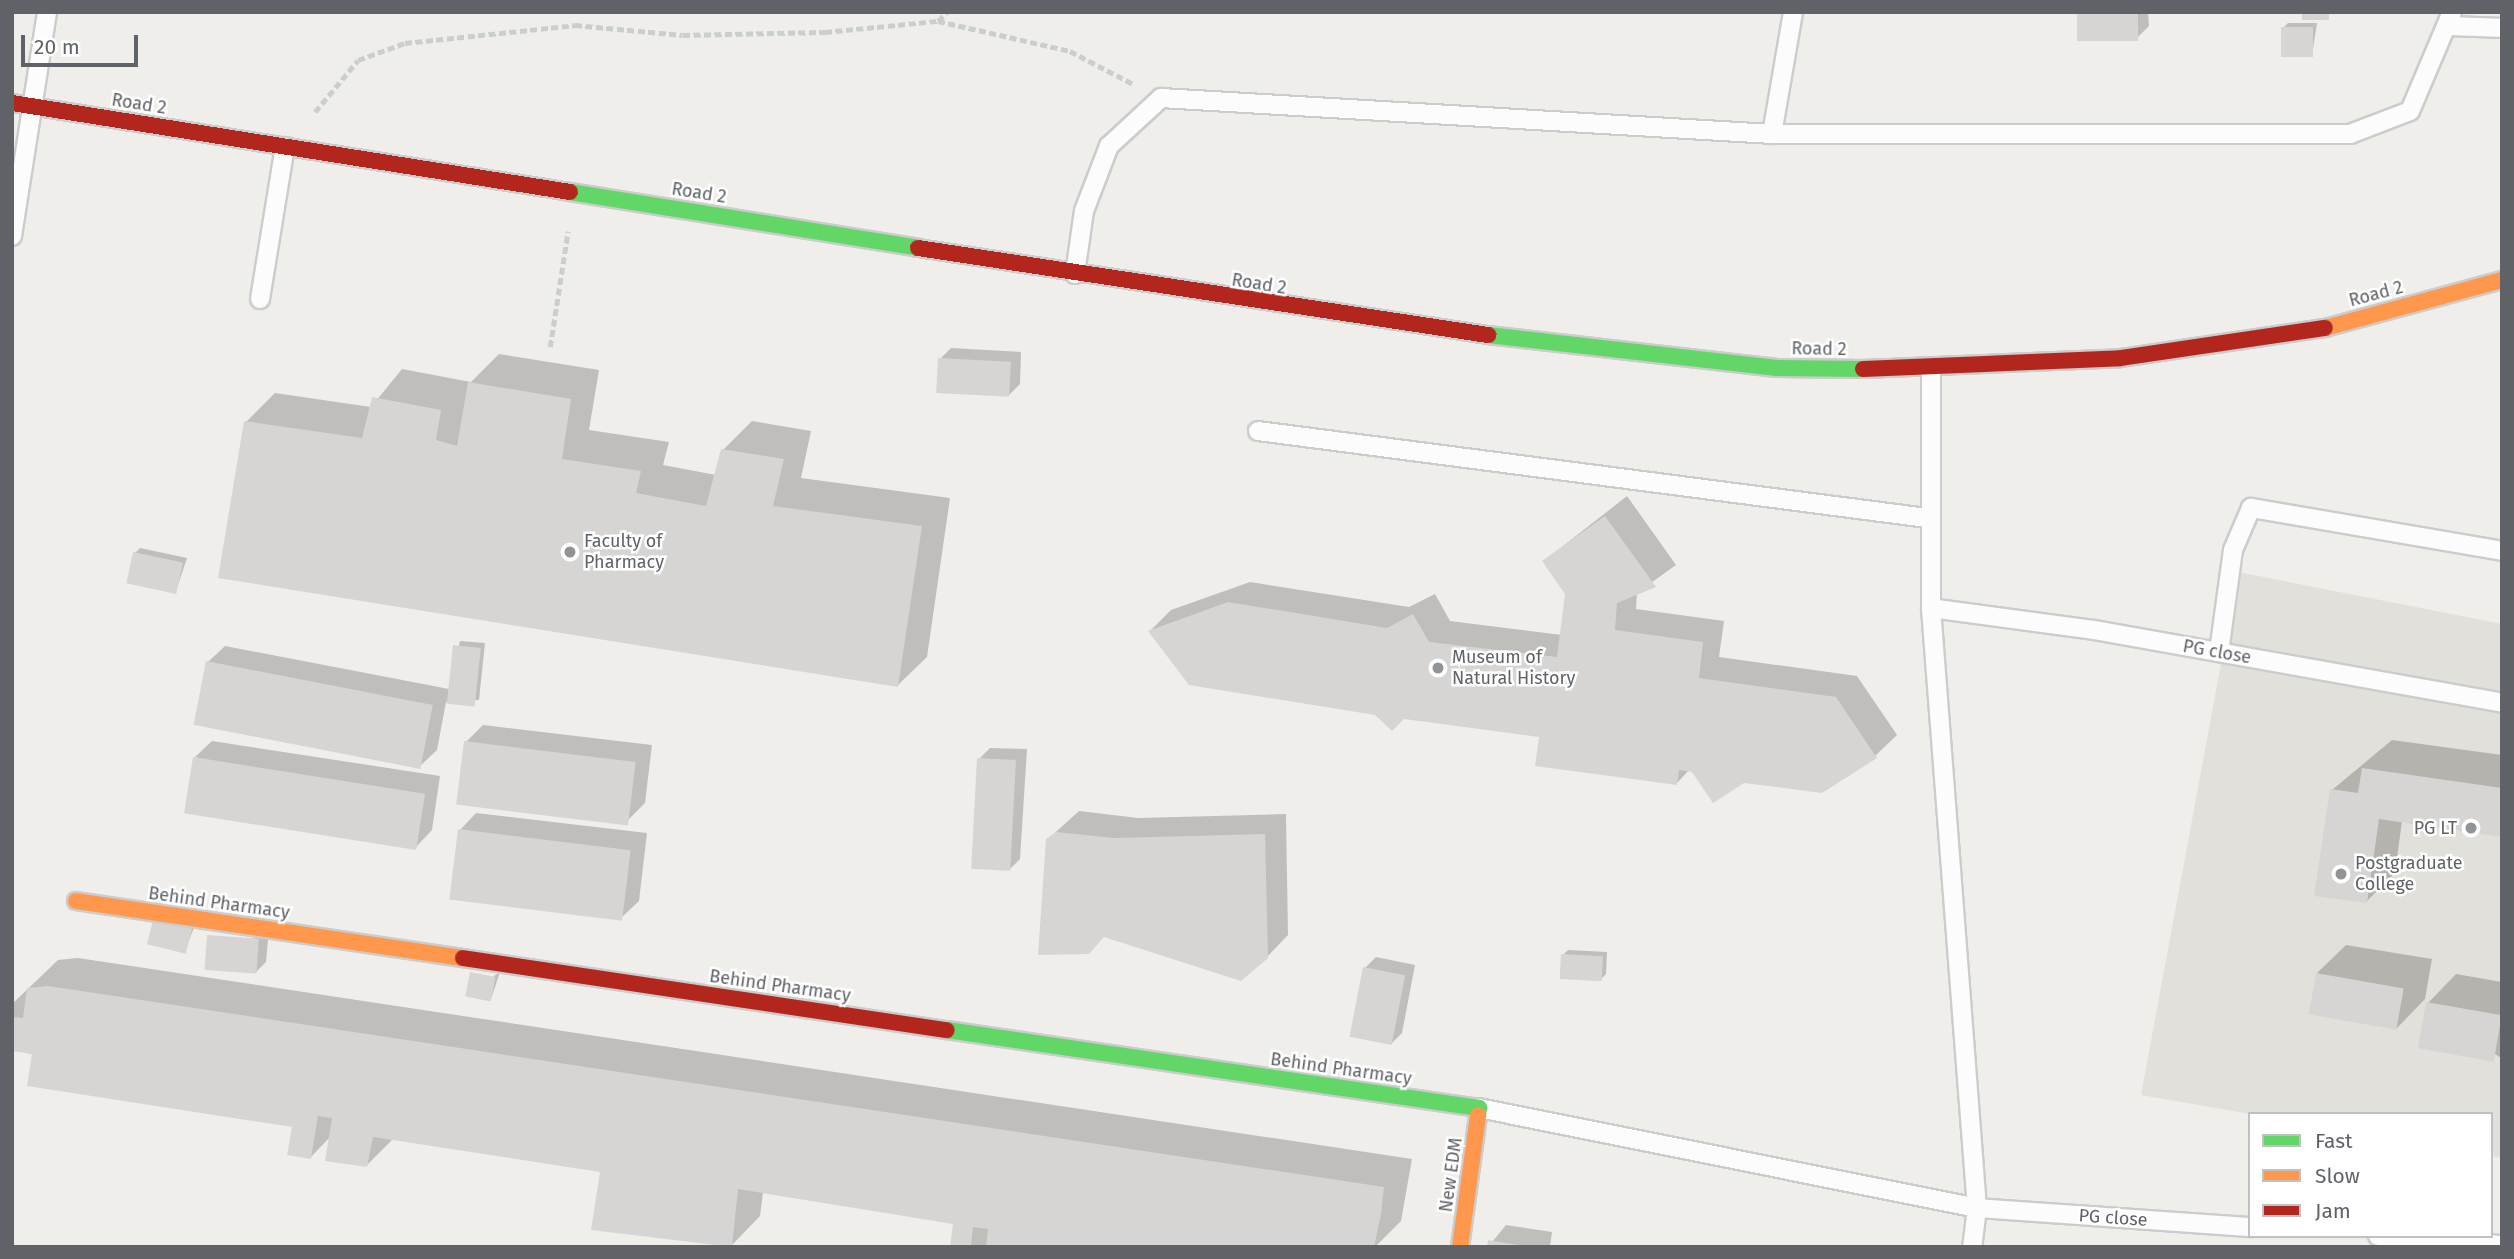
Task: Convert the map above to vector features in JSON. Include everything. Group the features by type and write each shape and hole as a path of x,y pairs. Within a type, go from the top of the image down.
{"street":[{"name":"Road 2","path":"12,103 1390,324 1777,368 1931,370 2121,358 2330,327 2502,280"},
{"name":"Behind Pharmacy","path":"76,901 1479,1108"},
{"name":"New EDM","path":"1460,1247 1479,1108"}],"lane":[{"path":"12,236 47,12"},
{"path":"1772,134 1793,12"},
{"path":"1075,274 1084,211 1109,146 1161,98 1772,134 2350,134 2410,111 2451,19 2502,28"},
{"path":"260,299 285,147"},
{"path":"1931,370 1927,517 1931,608 1977,1208 1972,1247"},
{"path":"1258,431 1927,517"},
{"path":"2219,652 2233,550 2251,508 2502,551"},
{"name":"PG close","path":"1931,608 2219,652 2502,704"},
{"name":"PG close","path":"1479,1108 1977,1208 2248,1227"},
{"path":"2406,1238 2502,1245"}],"path":[{"path":"937,21 947,12"},
{"path":"285,147 358,60 405,43 575,24 683,35 937,21 1070,51 1161,98"},
{"path":"551,347 574,192"}],"shaded area":[{"name":"Postgraduate College","path":"2238,572 2502,624 2502,1158 2493,1156 2493,1112 2248,1114 2141,1095"}],"building":[{"path":"2077,12 2138,12 2138,41 2077,41"},
{"path":"2302,12 2329,12 2329,20 2302,20"},
{"path":"2281,27 2313,27 2313,57 2281,57"},
{"path":"938,358 1011,362 1009,397 936,393"},
{"name":"Faculty of Pharmacy","path":"468,382 571,399 562,459 641,471 636,493 706,506 721,449 784,459 773,506 922,526 898,687 218,578 244,421 362,438 372,397 441,410 436,440 457,446"},
{"name":"Museum of Natural History","path":"1605,516 1656,587 1617,603 1615,630 1703,642 1699,678 1836,697 1877,758 1822,793 1744,783 1713,803 1692,772 1679,770 1677,785 1535,766 1539,737 1404,719 1392,731 1375,715 1189,685 1148,631 1228,602 1387,628 1413,614 1429,642 1557,657 1565,594 1542,561"},
{"path":"133,552 183,563 176,594 126,583"},
{"path":"453,645 481,648 475,707 447,704"},
{"path":"206,661 433,705 420,769 194,725"},
{"path":"464,741 636,762 628,826 456,805"},
{"path":"193,757 425,794 416,850 184,813"},
{"path":"977,758 1016,760 1010,871 971,869"},
{"name":"PG LT","path":"2362,768 2502,788 2502,837 2379,819 2367,903 2314,896 2330,789 2358,793"},
{"path":"458,829 631,850 622,921 449,899"},
{"path":"1056,832 1115,838 1265,834 1268,958 1241,981 1104,937 1089,954 1038,955 1046,839"},
{"path":"154,916 193,926 186,954 147,944"},
{"path":"207,935 259,939 256,974 205,970"},
{"path":"1561,954 1603,956 1602,981 1560,979"},
{"path":"1363,967 1405,975 1392,1045 1349,1037"},
{"path":"470,972 496,977 491,1002 465,997"},
{"path":"2316,973 2404,988 2396,1030 2309,1014"},
{"path":"48,986 1384,1187 1381,1214 1374,1247 986,1247 988,1229 973,1227 971,1247 950,1247 953,1224 738,1189 732,1247 591,1230 600,1172 373,1137 367,1167 325,1161 332,1118 318,1116 311,1159 287,1155 292,1127 27,1086 32,1054 12,1051 12,1017 23,1018 27,988"},
{"path":"2426,1002 2502,1015 2494,1062 2418,1048"},
{"path":"1488,1240 1518,1245 1518,1247 1487,1247"}],"traffic: fast":[{"path":"570,192 918,248"},
{"path":"1488,335 1777,368 1863,369"},
{"path":"947,1030 1479,1108 1478,1115"}],"traffic: slow":[{"path":"2325,328 2502,280"},
{"path":"76,901 463,958"},
{"path":"1460,1247 1478,1115"}],"traffic: jam":[{"path":"12,103 570,192"},
{"path":"918,248 1488,335"},
{"path":"1863,369 2121,358 2325,328"},
{"path":"463,958 947,1030"}],"place":[{"name":"Faculty of Pharmacy","path":"570,552"},
{"name":"Museum of Natural History","path":"1438,668"},
{"name":"PG LT","path":"2471,828"},
{"name":"Postgraduate College","path":"2341,874"}]}
